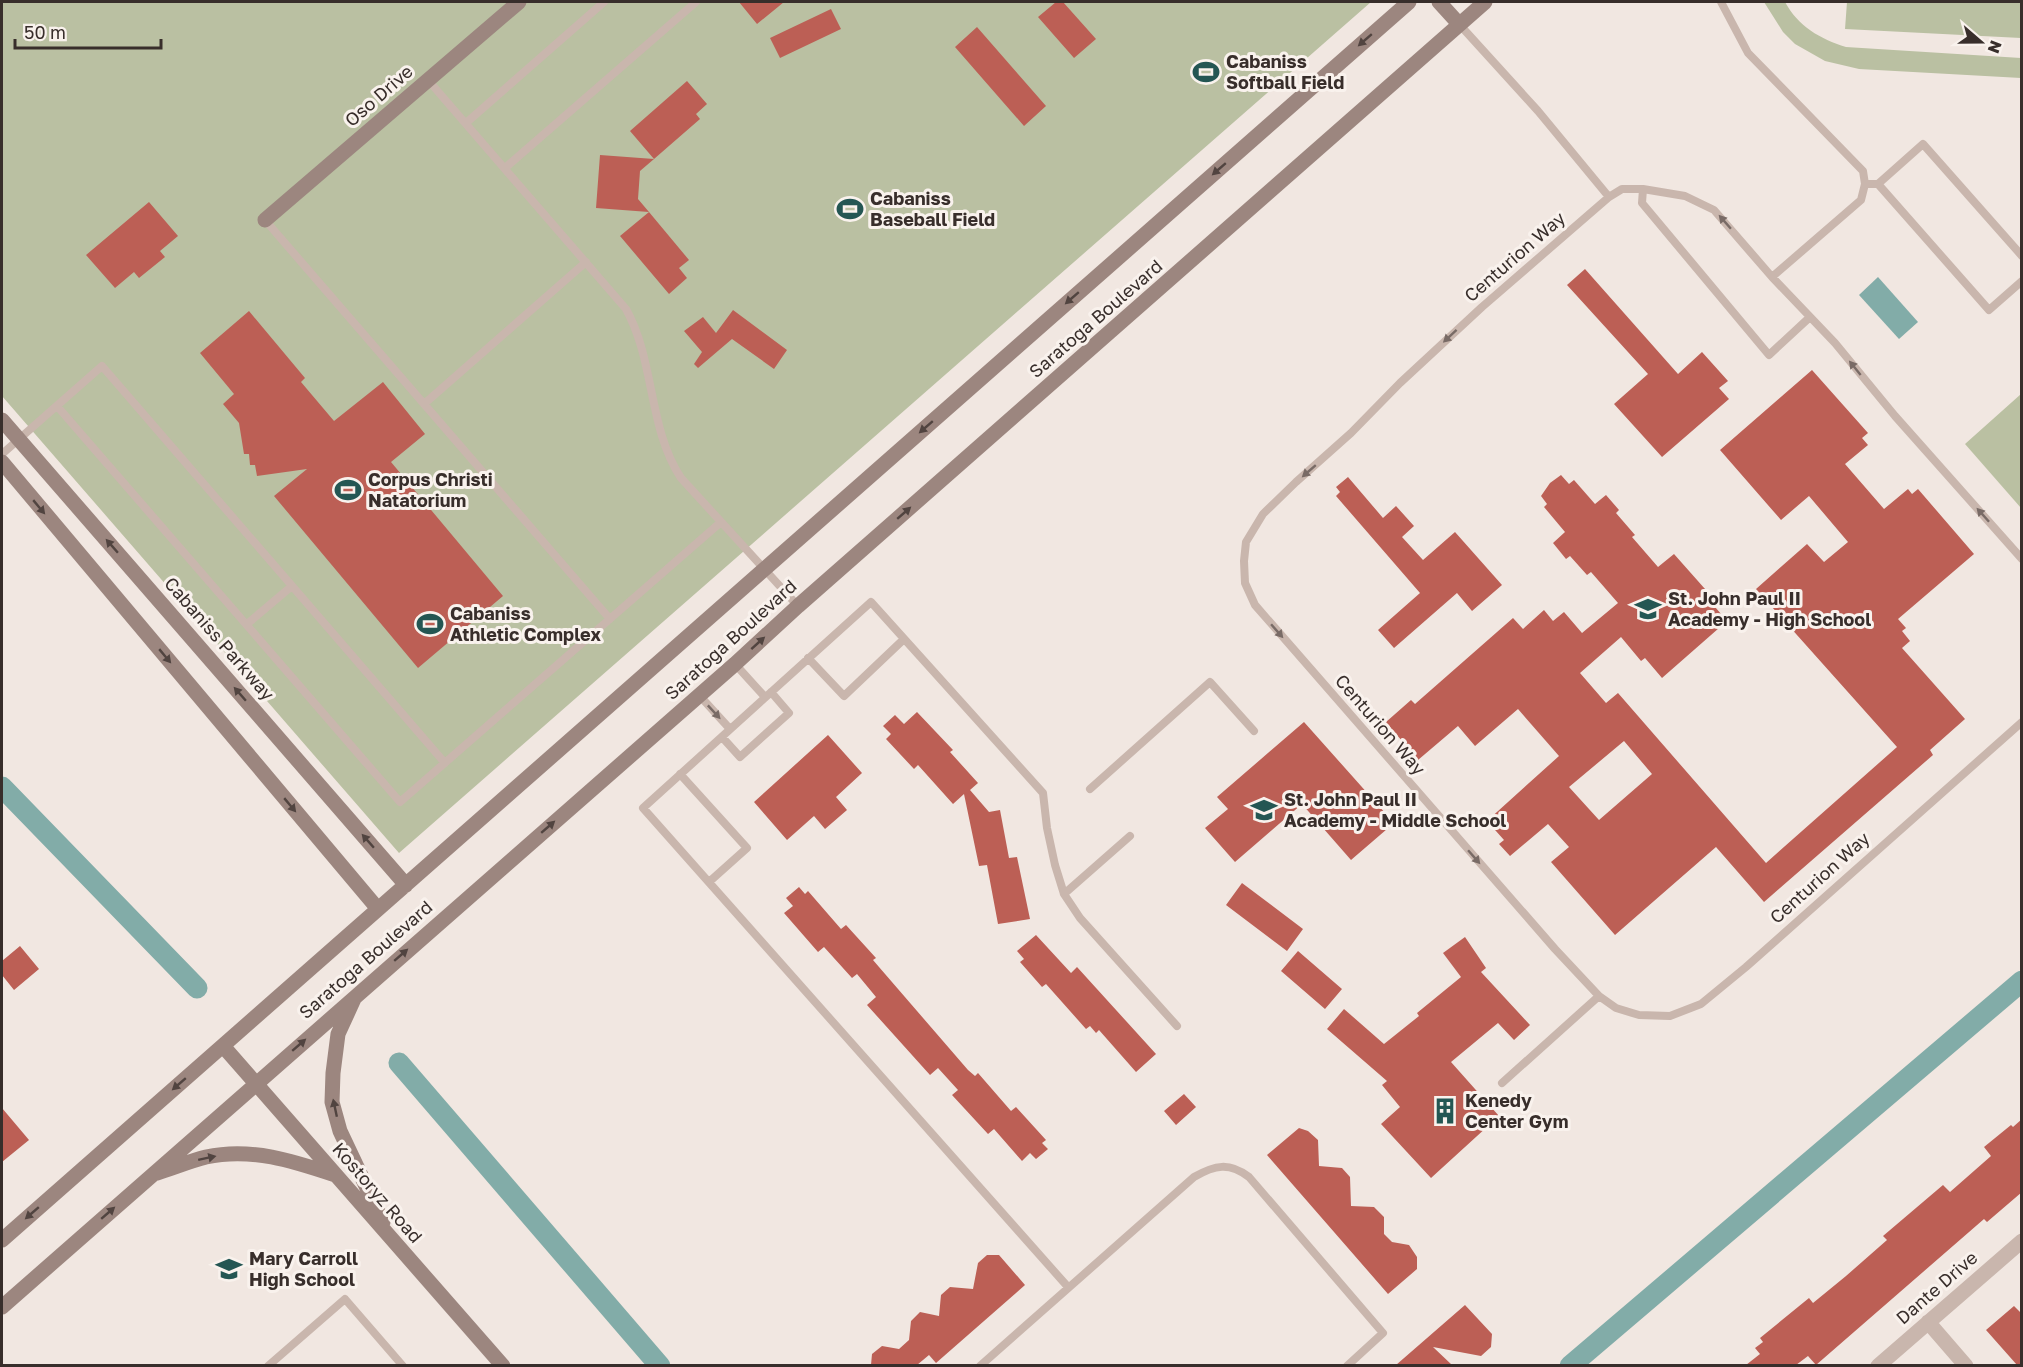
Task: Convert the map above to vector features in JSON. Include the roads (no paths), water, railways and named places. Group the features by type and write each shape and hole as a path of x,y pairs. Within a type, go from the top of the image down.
{"main road":[{"name":"Oso Drive","path":"265,220 519,2"},
{"name":"Saratoga Boulevard","path":"2,1240 1409,2"},
{"path":"1439,2 1459,24"},
{"name":"Saratoga Boulevard","path":"2,1307 1485,2"},
{"name":"Cabaniss Parkway","path":"2,420 406,885"},
{"path":"2,462 378,909"},
{"path":"357,993 338,1034 332,1102 340,1131 391,1238"},
{"name":"Kostoryz Road","path":"223,1046 504,1365"},
{"path":"152,1175 207,1157 239,1153 260,1154 288,1160 336,1175"}],"street":[{"name":"Dante Drive","path":"1878,1365 2022,1241"},
{"path":"1928,1322 1966,1365"}],"lane":[{"path":"466,123 604,2"},
{"path":"505,168 696,2"},
{"path":"1720,2 1748,53 1863,171 1865,184 1861,200 1772,277"},
{"path":"1459,24 1538,111 1609,197"},
{"path":"428,80 626,309 634,324 666,449 675,470 798,606"},
{"path":"1865,184 1878,184 1923,144 2022,255"},
{"path":"1878,184 1989,310 2022,281"},
{"name":"Centurion Way","path":"2022,559 1894,416 1834,343 1772,277 1714,210 1685,196 1643,189 1622,189 1609,197 1482,306 1400,382 1352,433 1263,514 1246,542 1244,561 1245,583 1255,605 1547,940 1599,996 1616,1008 1639,1015 1670,1016 1701,1004 1755,959 2022,722"},
{"path":"1643,189 1642,203 1769,355 1810,317"},
{"path":"265,220 610,619"},
{"path":"424,404 586,262"},
{"path":"2,454 102,366 445,763"},
{"path":"57,406 400,802 721,522"},
{"path":"247,624 292,585"},
{"path":"1068,1287 643,808 871,602 1043,793 1051,846 1064,894 1080,918 1178,1026"},
{"path":"808,658 844,696 904,639"},
{"path":"722,737 740,757 789,713 735,664"},
{"path":"1090,789 1210,682 1254,731"},
{"path":"699,695 730,729"},
{"path":"681,774 747,848 709,882"},
{"path":"1064,894 1130,836"},
{"path":"1502,1083 1599,996"},
{"path":"980,1365 1194,1177 1208,1169 1223,1166 1238,1169 1250,1177 1383,1333 1347,1365"},
{"path":"268,1365 345,1299 403,1365"}],"water":[{"path":"1878,277 1918,322 1899,339 1859,295"}],"waterway":[{"path":"2,787 197,988"},
{"path":"1570,1366 2022,981"},
{"path":"399,1063 660,1366"}],"place":[{"name":"Cabaniss Softball Field","path":"1206,72"},
{"name":"Cabaniss Baseball Field","path":"850,209"},
{"name":"Corpus Christi Natatorium","path":"348,490"},
{"name":"St. John Paul II Academy - High School","path":"1648,609"},
{"name":"Cabaniss Athletic Complex","path":"430,624"},
{"name":"St. John Paul II Academy - Middle School","path":"1264,810"},
{"name":"Kenedy Center Gym","path":"1445,1111"},
{"name":"Mary Carroll High School","path":"229,1269"}]}
